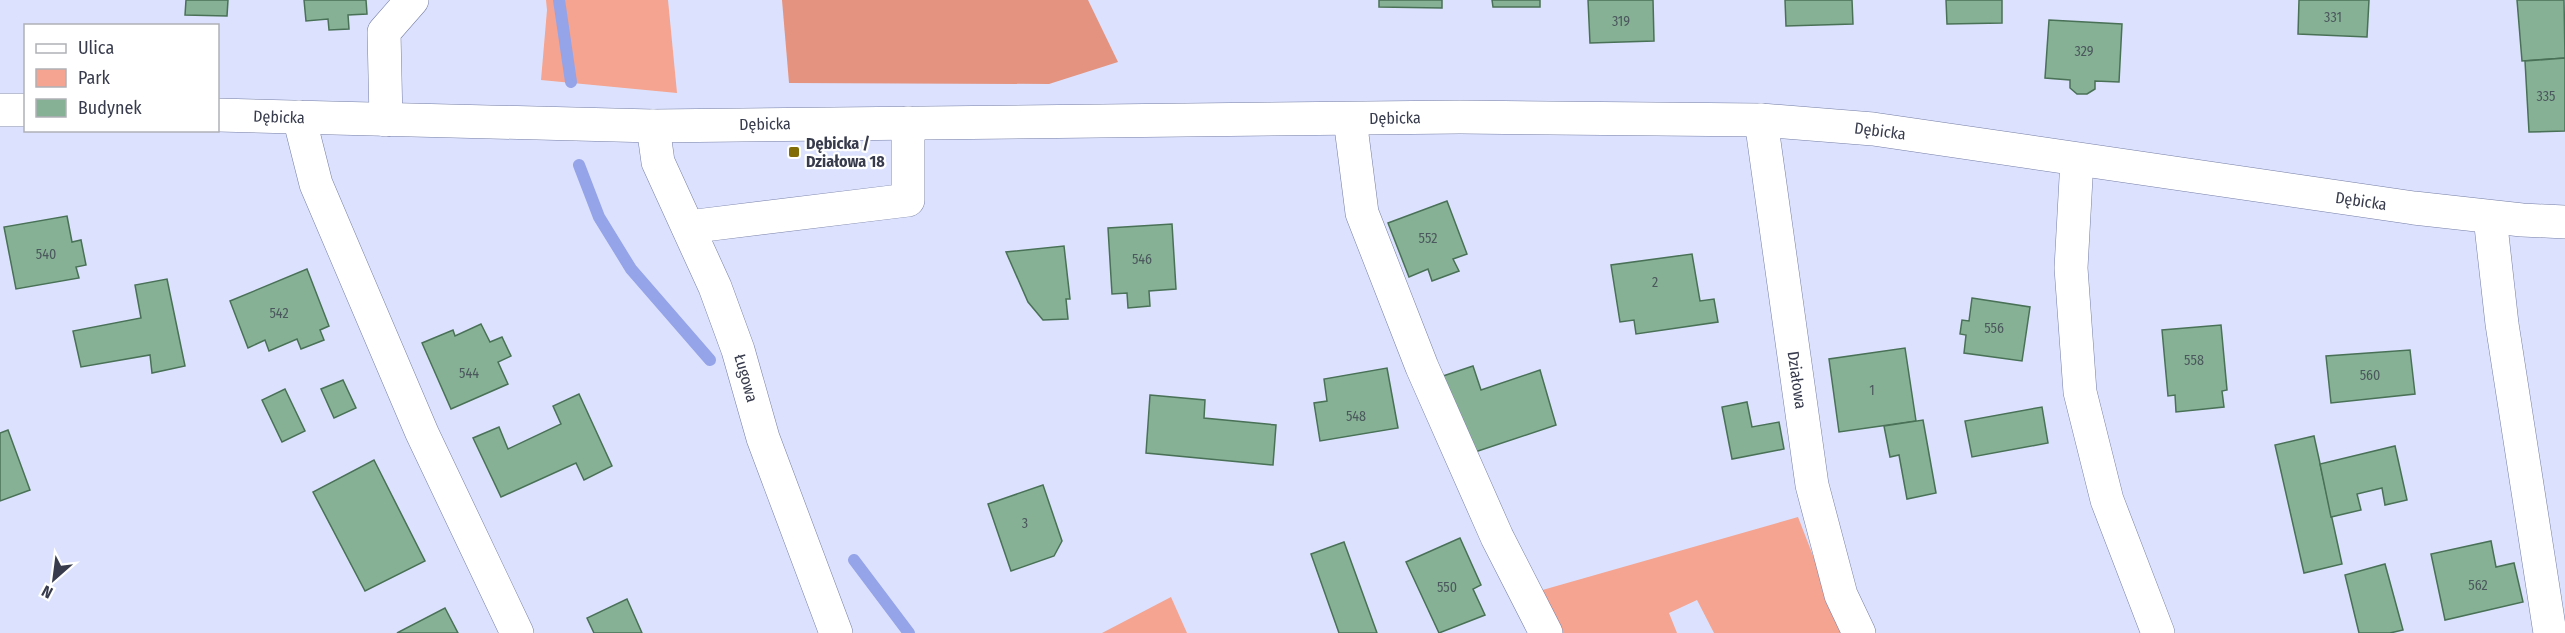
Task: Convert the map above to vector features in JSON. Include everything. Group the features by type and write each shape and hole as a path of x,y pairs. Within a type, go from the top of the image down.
{"street":[{"path":"386,120 384,32 412,0"},
{"path":"0,110 24,110"},
{"name":"Dębicka","path":"219,115 653,126 1493,117 1761,120 1873,129 2414,208 2490,217 2565,222"},
{"path":"299,117 321,195 422,433 517,633"},
{"path":"1350,119 1362,213 1426,378 1497,537 1546,633"},
{"name":"Działowa","path":"1761,120 1812,485 1841,595 1859,633"},
{"path":"688,227 908,200 908,123"},
{"name":"Ługowa","path":"653,126 658,162 714,286 738,350 763,438 836,633"},
{"path":"2077,160 2071,268 2080,392 2107,500 2158,633"},
{"path":"2490,217 2502,324 2550,633"}],"green space":[{"path":"546,0 668,0 677,93 541,80"},
{"path":"1798,517 1843,633 1714,633 1697,600 1669,613 1677,633 1563,633 1539,591"},
{"path":"1171,597 1187,633 1102,633"}],"shaded area":[{"path":"782,0 1088,0 1118,62 1049,84 789,83"}],"building":[{"path":"186,0 228,0 227,16 185,15"},
{"path":"304,0 366,0 367,14 348,15 349,29 329,30 328,19 306,21"},
{"path":"1379,0 1442,0 1442,8 1379,7"},
{"path":"1492,0 1540,0 1540,7 1493,7"},
{"path":"1588,0 1653,0 1654,41 1590,43"},
{"path":"1785,0 1852,0 1853,24 1786,26"},
{"path":"1946,0 2002,0 2002,23 1947,24"},
{"path":"2299,0 2369,0 2367,37 2298,34"},
{"path":"2517,0 2564,0 2565,58 2522,61"},
{"path":"2049,20 2122,24 2119,82 2095,81 2095,89 2087,94 2077,94 2070,88 2070,80 2045,78"},
{"path":"2565,58 2565,131 2529,132 2525,61"},
{"path":"1447,201 1467,254 1453,259 1459,271 1432,281 1428,269 1409,277 1388,223"},
{"path":"67,216 72,242 81,240 86,265 76,267 79,278 16,289 4,227"},
{"path":"1172,224 1176,289 1149,291 1150,306 1128,308 1127,293 1112,294 1108,228"},
{"path":"1064,246 1070,299 1066,299 1068,319 1043,320 1028,302 1006,252"},
{"path":"1692,254 1700,301 1714,299 1718,322 1636,334 1634,320 1620,322 1611,265"},
{"path":"307,269 329,326 320,330 324,340 301,349 297,339 269,351 265,340 248,348 230,301"},
{"path":"167,279 185,366 152,373 150,355 81,367 73,331 141,318 135,285"},
{"path":"1972,298 2030,307 2022,361 1964,353 1966,335 1960,334 1962,320 1969,321"},
{"path":"481,324 490,342 502,337 511,356 498,362 508,384 451,409 422,343 453,330 455,336"},
{"path":"2221,325 2227,390 2222,391 2224,407 2176,412 2175,395 2168,396 2162,330"},
{"path":"1905,348 1916,421 1839,432 1829,359"},
{"path":"2410,350 2415,394 2331,403 2326,356"},
{"path":"1473,366 1481,390 1540,370 1556,425 1469,454 1443,376"},
{"path":"1387,368 1398,428 1320,441 1314,403 1327,401 1324,379"},
{"path":"343,380 356,408 334,418 321,389"},
{"path":"285,389 305,431 282,442 262,400"},
{"path":"579,394 612,466 584,480 576,463 501,497 473,438 499,427 508,449 561,424 553,406"},
{"path":"1150,395 1205,400 1204,418 1276,425 1273,465 1146,453"},
{"path":"1747,402 1752,427 1779,422 1784,449 1732,459 1722,407"},
{"path":"2042,407 2048,443 1972,457 1965,421"},
{"path":"1923,420 1936,493 1907,499 1899,455 1890,457 1884,426"},
{"path":"8,430 30,490 0,501 0,433"},
{"path":"2314,436 2342,564 2304,573 2275,445"},
{"path":"2395,446 2407,500 2385,505 2382,488 2357,494 2361,510 2331,517 2320,464"},
{"path":"374,460 425,561 365,591 313,492"},
{"path":"1043,485 1062,541 1054,556 1011,571 988,504"},
{"path":"1460,538 1481,585 1473,589 1485,615 1439,633 1406,562"},
{"path":"2491,541 2496,567 2514,563 2523,602 2445,620 2431,554"},
{"path":"1344,542 1377,633 1339,633 1311,554"},
{"path":"2385,564 2403,630 2390,633 2359,633 2345,575"},
{"path":"627,599 642,633 594,633 587,618"},
{"path":"445,608 458,633 397,633"}],"waterway":[{"path":"559,0 571,82"},
{"path":"579,165 599,217 631,269 710,360"},
{"path":"854,560 909,633"}],"place":[{"name":"Dębicka / Działowa 18","path":"794,152"}]}
